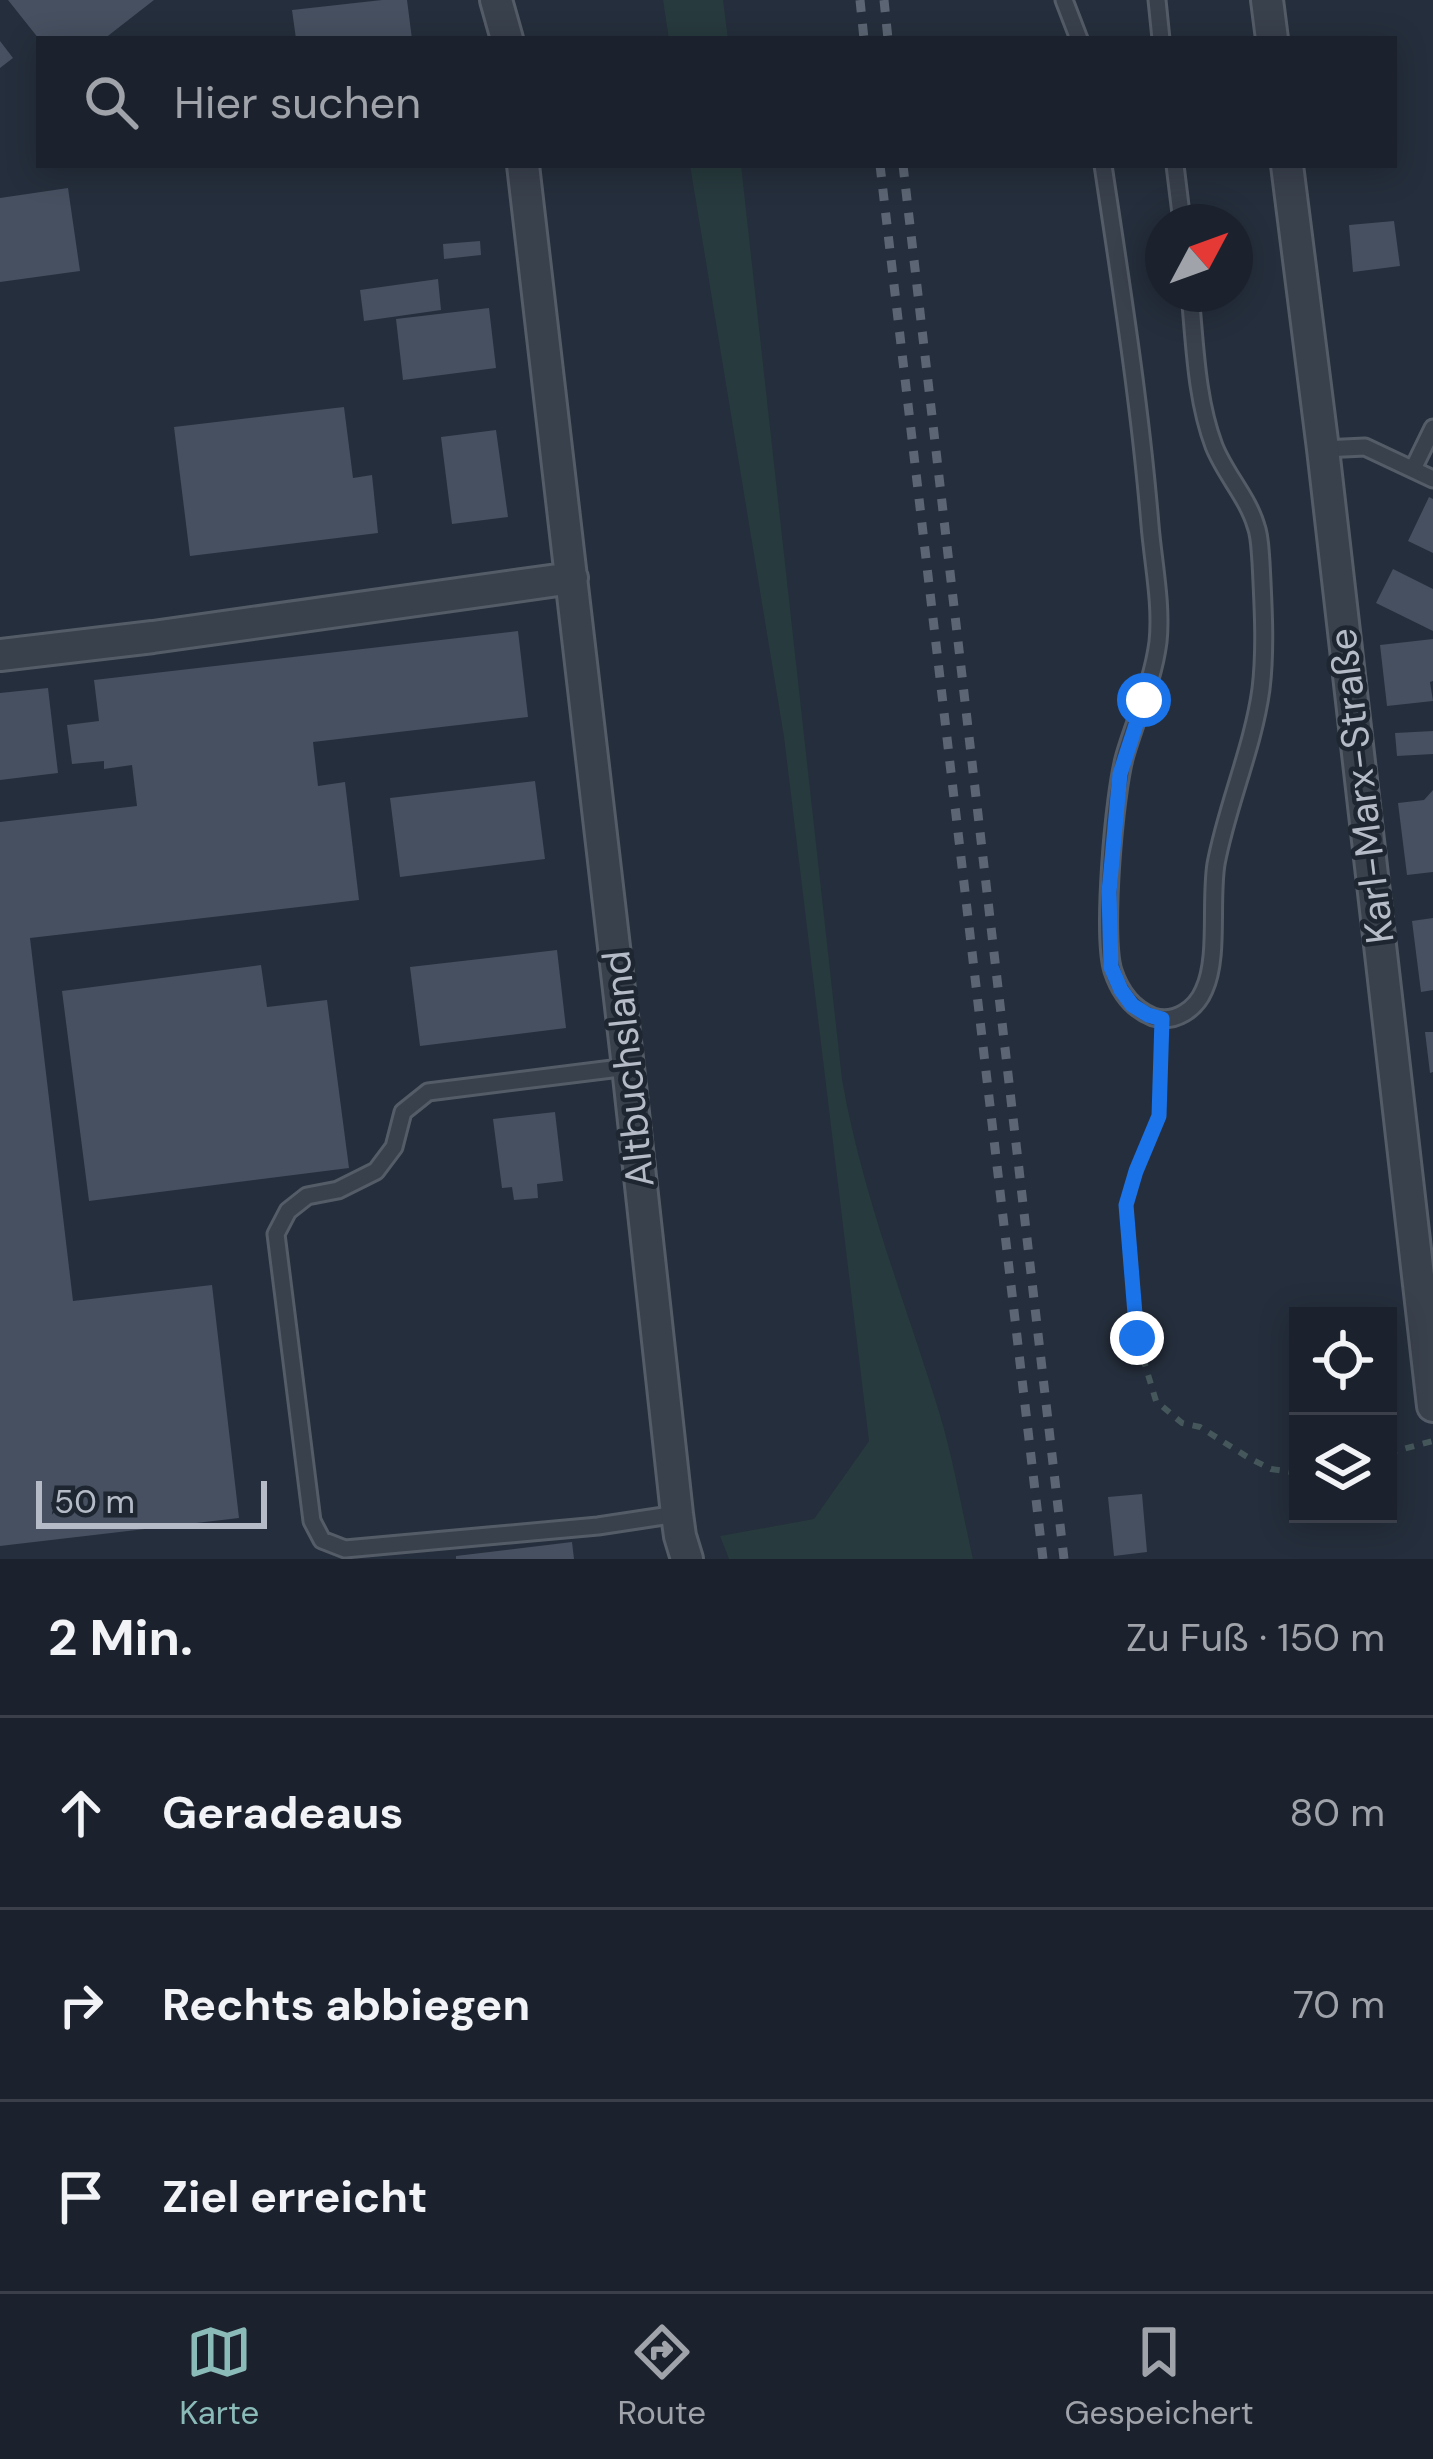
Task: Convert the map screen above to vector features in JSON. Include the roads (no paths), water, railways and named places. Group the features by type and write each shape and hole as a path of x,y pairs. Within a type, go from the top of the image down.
{"street":[{"path":"496,0 506,36"},
{"path":"1267,0 1272,36"},
{"name":"Altbuchsland","path":"523,168 676,1514 687,1559"},
{"name":"Karl-Marx-Straße","path":"1287,168 1433,1406"},
{"path":"0,655 572,578"}],"lane":[{"path":"1064,0 1077,36"},
{"path":"1157,0 1161,36"},
{"path":"1103,168 1143,440 1158,626 1144,700 1120,774 1109,892 1111,967 1132,1005 1162,1019 1180,1016 1206,988 1216,864 1261,688 1261,557 1256,525 1208,429 1192,312"},
{"path":"1175,168 1180,204"},
{"path":"1414,469 1433,428"},
{"path":"1322,449 1365,447 1433,479"},
{"path":"628,1067 428,1092 404,1112 394,1147 376,1172 338,1190 307,1196 288,1211 275,1234 312,1521 322,1540 345,1549 598,1526 676,1514"}],"railway":[{"path":"860,0 864,36"},
{"path":"884,0 888,36"},
{"path":"880,168 1043,1559"},
{"path":"903,168 1064,1559"}]}
